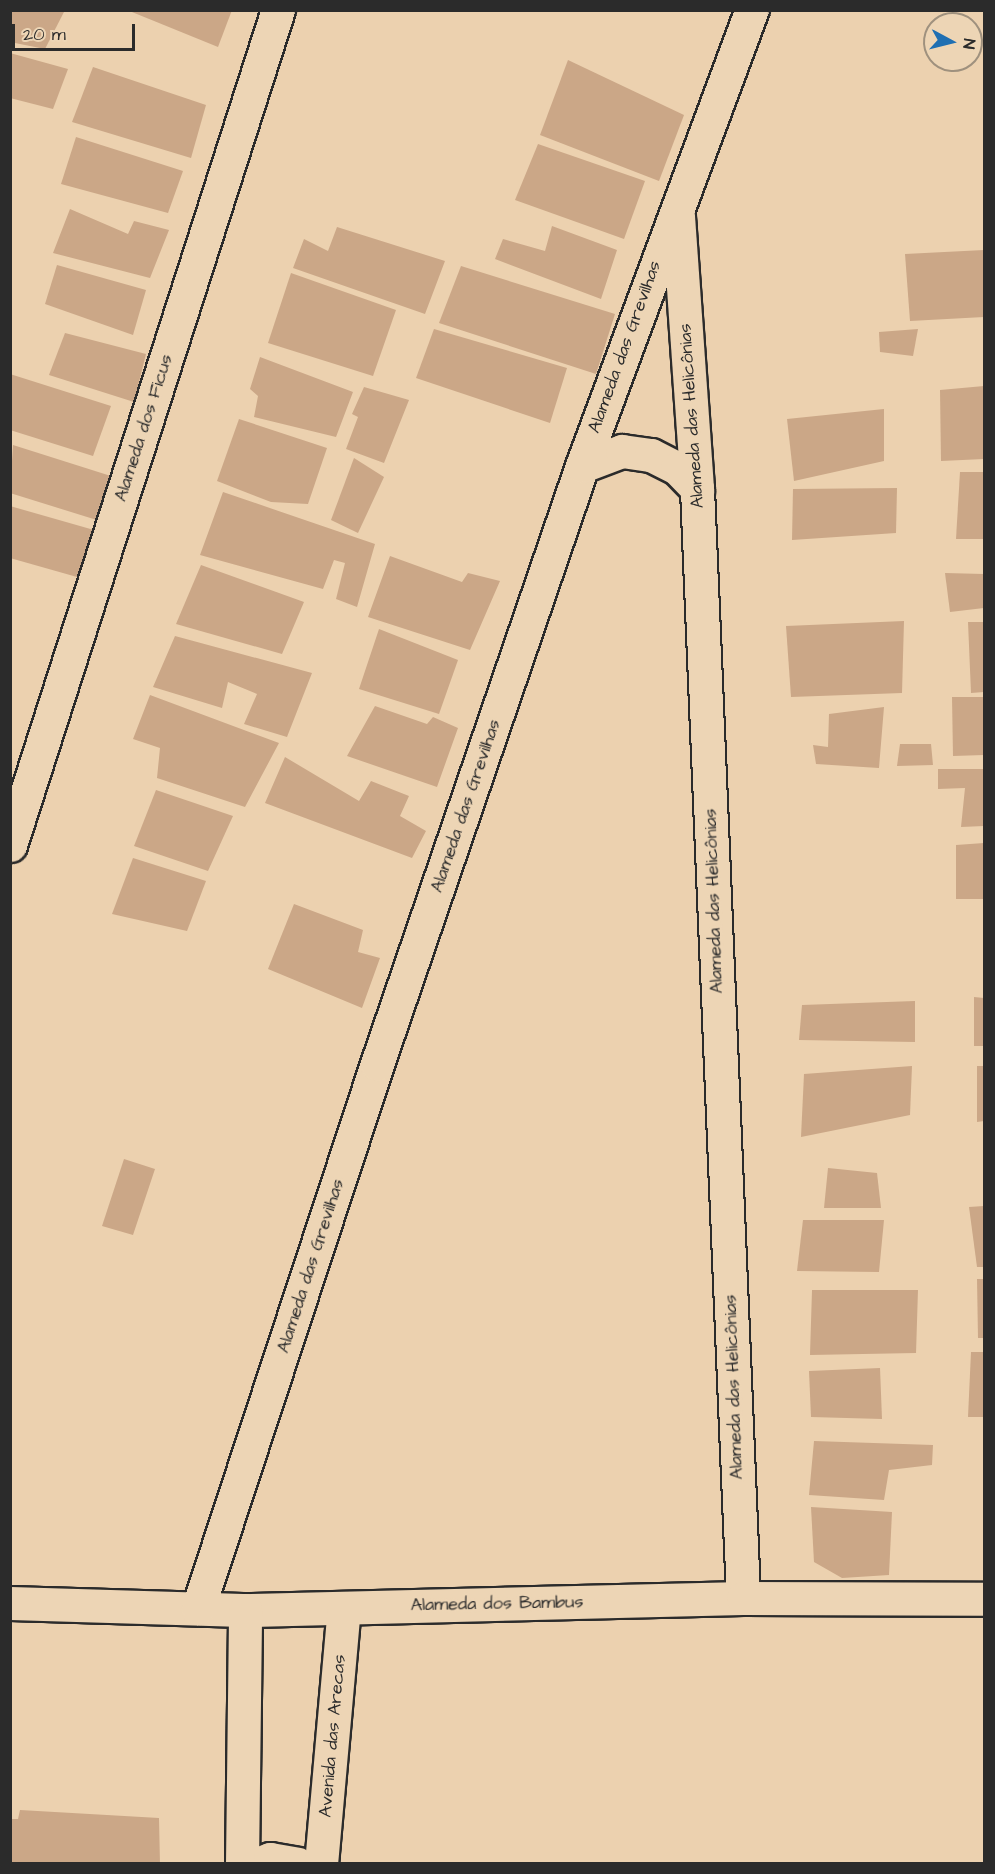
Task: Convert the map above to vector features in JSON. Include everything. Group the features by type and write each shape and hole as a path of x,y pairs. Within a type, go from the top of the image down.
{"street":[{"name":"Alameda dos Ficus","path":"10,845 278,10"},
{"name":"Alameda das Grevilhas","path":"198,1608 377,1064 582,466 677,206 752,10"},
{"name":"Alameda das Helicônias","path":"677,206 697,489 743,1598"},
{"path":"582,466 622,451 651,455 677,468 697,489"},
{"name":"Alameda dos Bambus","path":"10,1603 245,1610 743,1598 984,1599"},
{"name":"Avenida das Arecas","path":"321,1863 344,1608"},
{"path":"242,1863 245,1610"},
{"path":"258,1863 270,1859 298,1863"}],"building":[{"path":"10,10 65,10 45,49 10,42"},
{"path":"127,10 232,10 218,47"},
{"path":"10,53 68,69 53,109 10,98"},
{"path":"568,60 684,115 659,181 540,135"},
{"path":"93,67 206,105 191,158 72,122"},
{"path":"76,137 183,171 168,213 61,184"},
{"path":"538,144 645,181 624,239 515,200"},
{"path":"70,209 128,234 134,221 169,230 150,278 53,253"},
{"path":"552,226 617,250 601,299 495,259 503,239 545,251"},
{"path":"337,227 445,261 425,314 293,268 304,239 328,251"},
{"path":"984,250 984,317 910,321 905,254"},
{"path":"57,265 146,290 133,335 45,304"},
{"path":"461,266 615,314 596,374 439,323"},
{"path":"291,273 396,310 373,376 268,343"},
{"path":"434,329 567,368 550,423 416,378"},
{"path":"918,329 913,356 880,352 879,332"},
{"path":"65,333 146,354 134,402 49,375"},
{"path":"260,357 353,392 336,437 254,417 258,396 250,389"},
{"path":"10,374 111,406 93,456 10,430"},
{"path":"984,386 984,459 941,461 940,390"},
{"path":"364,387 409,400 384,463 346,449 358,417 352,414"},
{"path":"884,409 884,461 794,481 787,419"},
{"path":"239,419 327,448 308,504 271,502 217,481"},
{"path":"13,445 114,477 100,521 10,493"},
{"path":"354,458 384,477 358,533 331,520"},
{"path":"960,472 984,472 984,539 956,539"},
{"path":"897,488 896,533 792,540 793,489"},
{"path":"223,492 375,544 357,607 336,599 345,563 334,560 323,589 200,555"},
{"path":"10,506 94,530 77,577 10,558"},
{"path":"390,556 462,582 468,573 500,581 470,650 368,617"},
{"path":"201,565 304,602 282,654 176,624"},
{"path":"945,573 984,574 984,608 950,612"},
{"path":"904,621 902,693 791,697 786,626"},
{"path":"968,622 984,622 984,692 971,693"},
{"path":"379,629 458,660 439,714 359,689"},
{"path":"175,636 312,673 287,737 244,724 257,694 228,682 222,708 153,687"},
{"path":"150,695 279,743 245,807 157,778 160,748 133,739"},
{"path":"952,697 984,697 984,755 953,756"},
{"path":"375,706 427,724 433,717 458,728 437,787 347,756"},
{"path":"884,707 879,768 816,764 813,745 828,747 829,714"},
{"path":"900,744 931,744 933,765 897,766"},
{"path":"285,757 359,801 371,781 409,796 400,816 426,831 412,858 265,803"},
{"path":"938,769 984,769 984,826 961,827 965,788 938,789"},
{"path":"156,790 233,816 208,871 134,846"},
{"path":"984,843 984,899 956,899 956,845"},
{"path":"133,858 206,881 187,931 112,914"},
{"path":"294,904 363,930 358,952 380,958 362,1008 268,969"},
{"path":"974,997 984,998 984,1046 974,1046"},
{"path":"915,1001 915,1042 799,1040 802,1005"},
{"path":"912,1066 910,1115 801,1137 804,1074"},
{"path":"977,1066 984,1066 984,1121 977,1122"},
{"path":"124,1159 155,1169 133,1235 102,1226"},
{"path":"828,1168 877,1173 881,1208 824,1208"},
{"path":"984,1206 984,1267 977,1267 969,1207"},
{"path":"803,1220 884,1220 879,1272 797,1271"},
{"path":"977,1279 984,1279 984,1338 978,1338"},
{"path":"812,1290 918,1290 916,1353 810,1355"},
{"path":"971,1352 984,1352 984,1417 968,1417"},
{"path":"880,1368 882,1419 811,1417 809,1371"},
{"path":"814,1441 933,1445 932,1465 889,1470 884,1500 809,1495"},
{"path":"811,1507 892,1512 889,1575 842,1578 814,1562"},
{"path":"20,1810 159,1818 160,1864 10,1864 10,1819 18,1819"}]}
